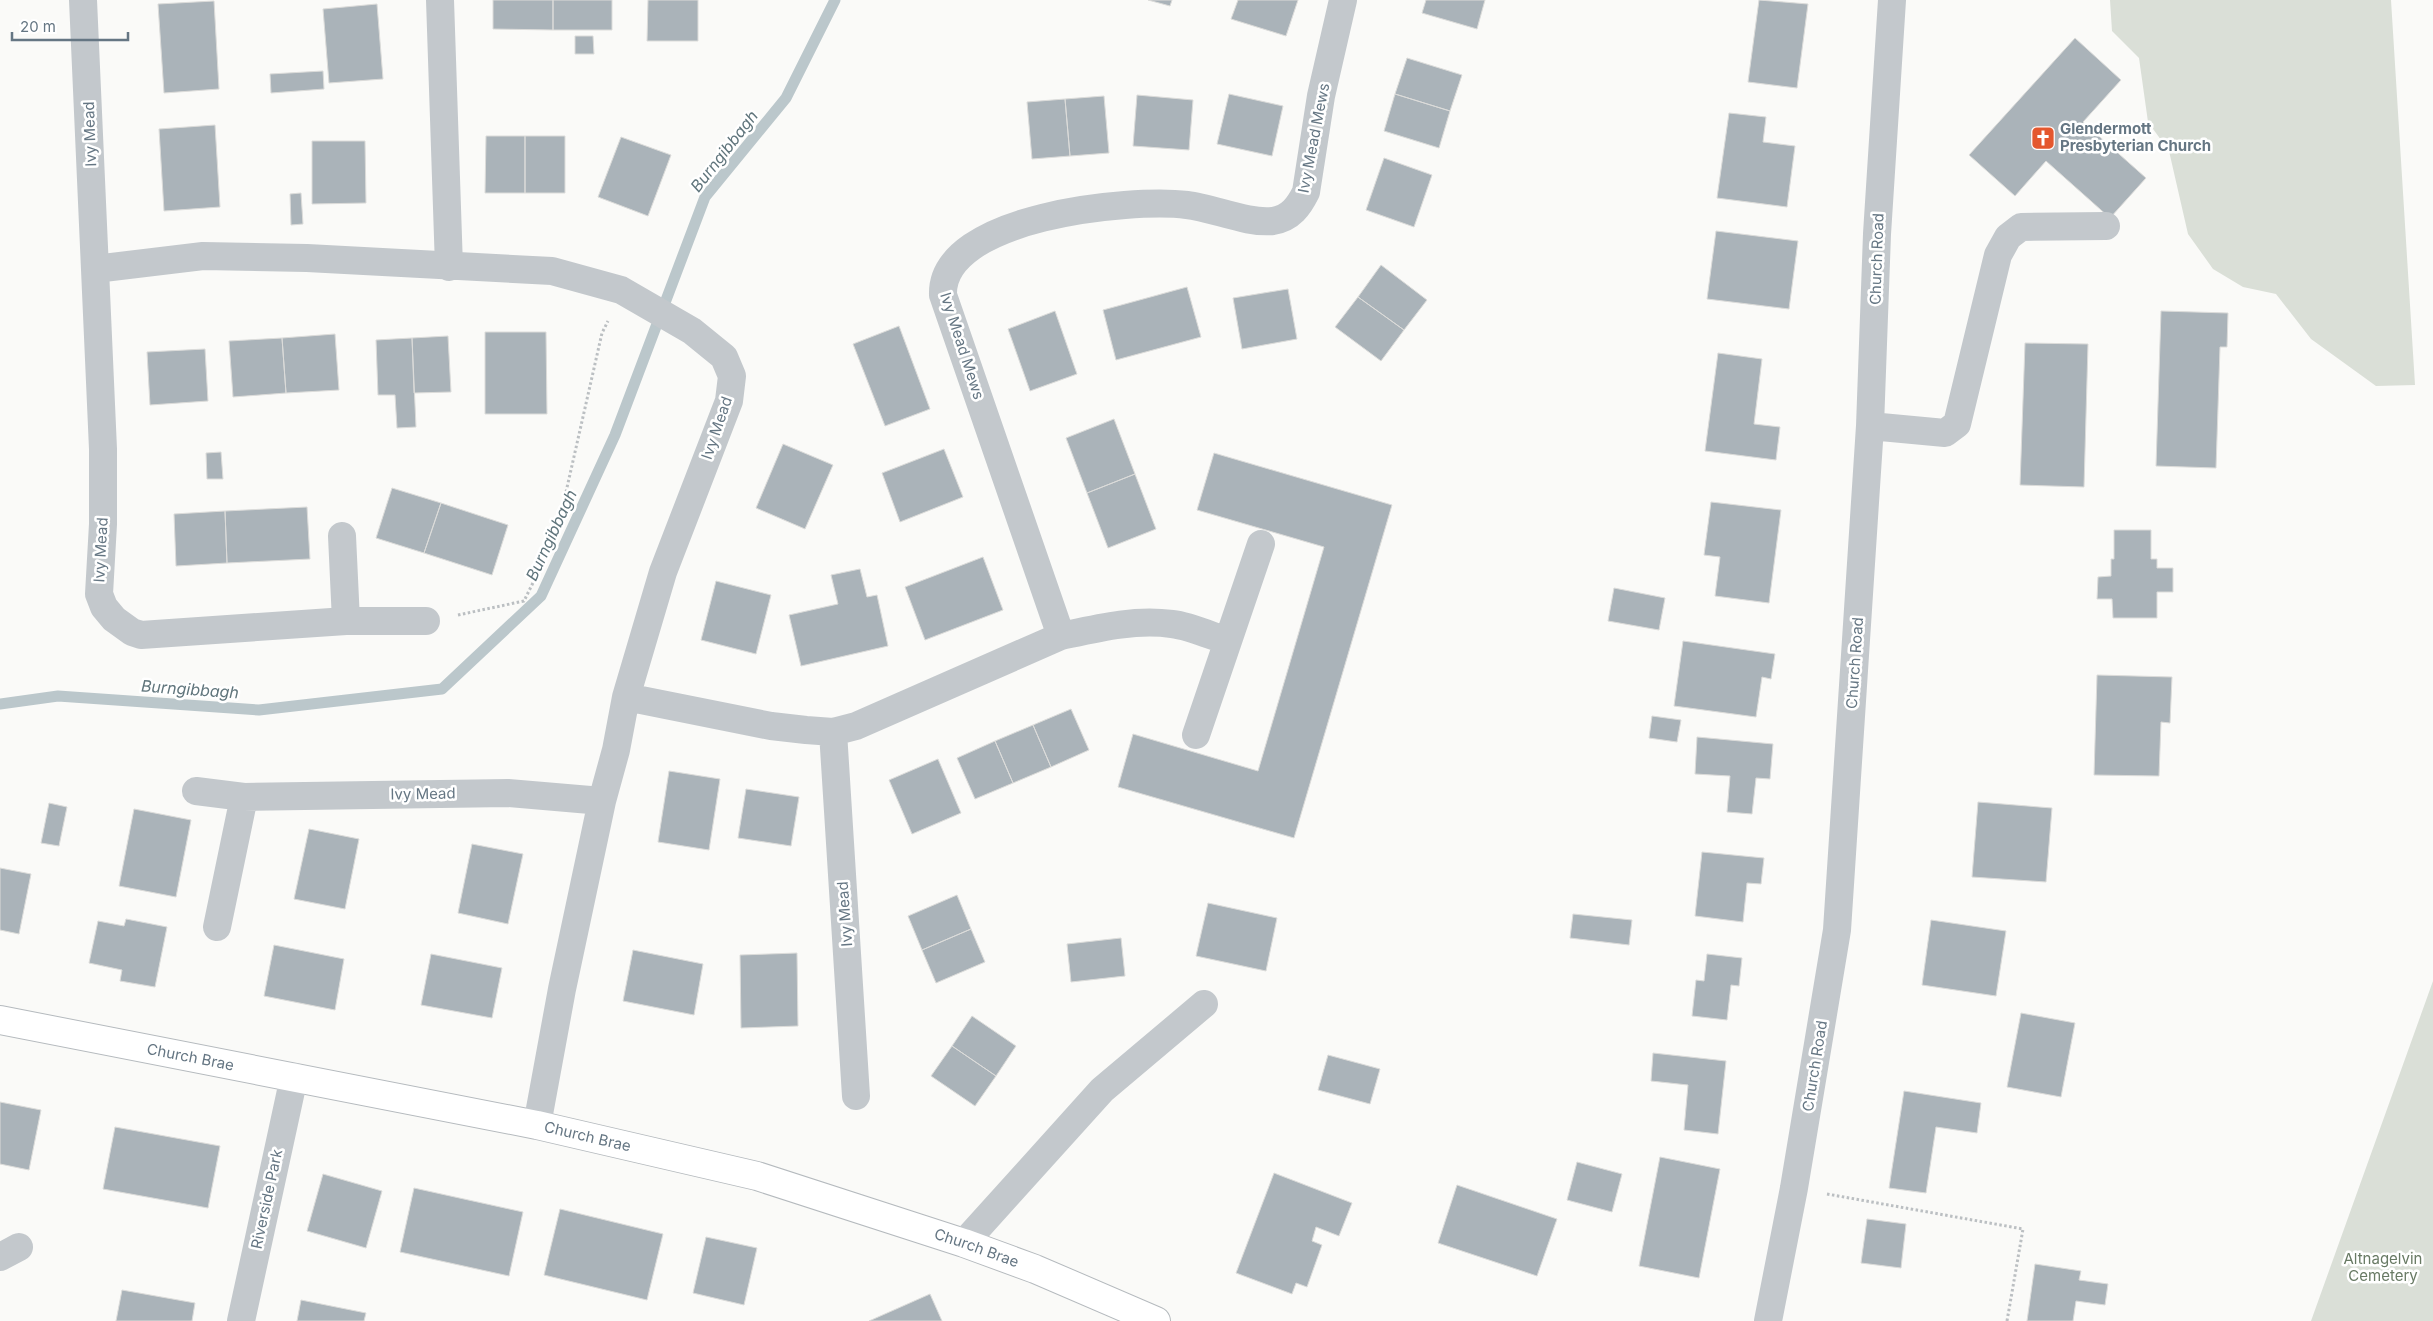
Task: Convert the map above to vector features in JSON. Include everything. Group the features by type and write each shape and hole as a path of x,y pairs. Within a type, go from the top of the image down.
{"main road":[{"name":"Church Brae","path":"0,1020 537,1125 757,1176 964,1243 1035,1269 1156,1321"}],"street":[{"name":"Ivy Mead","path":"84,0 103,449 103,524 99,594 104,607 123,627 141,635 346,621 426,621"},
{"path":"440,0 449,267"},
{"name":"Ivy Mead Mews","path":"1061,636 943,295 942,282 950,268 969,249 1008,228 1065,212 1124,204 1187,205 1260,220 1273,221 1287,217 1299,206 1306,192 1321,96 1343,0"},
{"name":"Church Road","path":"1768,1321 1794,1188 1837,930 1870,426 1877,234 1892,0"},
{"path":"1870,426 1945,433 1957,424 1998,256 2008,237 2021,227 2106,226"},
{"name":"Ivy Mead","path":"95,269 204,256 307,258 552,271 621,290 692,331 724,357 732,376 729,401 663,572 626,696 616,750 602,801 562,989 537,1125"},
{"path":"342,536 346,621"},
{"path":"1196,735 1261,544"},
{"path":"626,696 771,726 833,732 856,726 1061,636 1117,624 1151,622 1174,624 1227,641"},
{"name":"Ivy Mead","path":"833,732 856,1096"},
{"name":"Ivy Mead","path":"196,791 244,797 508,793 602,801"},
{"path":"217,927 244,797"},
{"path":"964,1243 1102,1090 1204,1004"},
{"name":"Riverside Park","path":"240,1321 294,1077"}],"path":[{"path":"426,621 524,600 556,536 602,333 621,290"},
{"path":"1794,1188 2023,1229 2007,1321"}],"green space":[{"path":"2110,0 2391,0 2415,385 2376,386 2311,339 2276,294 2243,287 2213,269 2188,234 2169,151 2148,122 2139,58 2112,31"},
{"name":"Altnagelvin Cemetery","path":"2433,981 2433,1321 2311,1321"}],"building":[{"path":"493,0 553,0 553,30 493,29"},
{"path":"553,0 612,0 612,30 553,30"},
{"path":"648,0 698,0 698,41 647,41"},
{"path":"1148,0 1172,0 1170,6"},
{"path":"1238,0 1298,0 1286,36 1231,19"},
{"path":"1426,0 1485,0 1477,29 1422,13"},
{"path":"1759,0 1808,4 1797,88 1748,82"},
{"path":"214,1 219,89 164,93 158,4"},
{"path":"377,4 383,79 329,83 323,9"},
{"path":"575,36 593,36 594,54 575,54"},
{"name":"Glendermott Presbyterian Church","path":"2075,38 2121,80 2083,122 2146,178 2110,218 2046,161 2015,196 1969,155"},
{"path":"1407,58 1462,75 1450,111 1395,94"},
{"path":"323,71 324,89 271,93 270,74"},
{"path":"1229,94 1283,106 1272,156 1217,144"},
{"path":"1395,94 1450,111 1439,148 1384,131"},
{"path":"1137,95 1193,100 1189,150 1133,146"},
{"path":"1104,96 1109,153 1070,156 1065,99"},
{"path":"1065,99 1070,156 1032,159 1027,102"},
{"path":"1729,113 1766,117 1763,142 1795,146 1787,207 1717,198"},
{"path":"215,125 220,207 164,211 159,129"},
{"path":"486,136 525,136 525,193 485,193"},
{"path":"525,136 565,136 565,193 525,193"},
{"path":"621,137 671,155 648,216 598,197"},
{"path":"312,141 365,141 366,203 312,204"},
{"path":"1384,158 1432,175 1414,227 1366,210"},
{"path":"301,193 303,224 291,225 290,194"},
{"path":"1716,231 1798,241 1789,309 1707,299"},
{"path":"1381,265 1427,300 1404,330 1358,297"},
{"path":"1187,287 1201,337 1116,360 1103,310"},
{"path":"1288,289 1297,339 1242,349 1233,298"},
{"path":"1358,297 1404,330 1381,361 1335,327"},
{"path":"1055,311 1077,374 1030,391 1008,329"},
{"path":"2161,311 2228,313 2227,347 2220,347 2216,468 2156,466"},
{"path":"899,326 930,409 885,426 853,344"},
{"path":"485,332 546,332 547,414 485,414"},
{"path":"335,334 339,390 286,393 282,338"},
{"path":"448,336 451,392 414,393 412,338"},
{"path":"282,338 286,393 233,397 229,341"},
{"path":"412,338 416,427 397,428 395,395 378,395 376,340"},
{"path":"2025,343 2088,344 2084,487 2020,485"},
{"path":"205,349 208,401 150,405 147,352"},
{"path":"1718,353 1762,359 1754,424 1780,427 1776,460 1705,451"},
{"path":"1114,419 1135,474 1087,493 1066,438"},
{"path":"783,444 833,465 805,529 756,508"},
{"path":"944,449 963,497 900,522 882,473"},
{"path":"221,452 223,479 207,479 206,453"},
{"path":"1214,453 1392,505 1294,838 1118,787 1133,734 1258,771 1324,547 1197,510"},
{"path":"1135,474 1156,529 1108,548 1087,493"},
{"path":"392,488 441,503 424,553 376,538"},
{"path":"1711,502 1781,510 1769,603 1715,596 1720,557 1704,555"},
{"path":"441,503 508,525 492,575 424,553"},
{"path":"307,507 310,559 227,563 225,511"},
{"path":"225,511 227,563 176,566 174,514"},
{"path":"2114,530 2151,530 2151,559 2157,559 2157,568 2173,568 2173,592 2157,592 2157,618 2113,618 2112,599 2097,599 2098,577 2111,576 2111,559 2114,559"},
{"path":"983,557 1003,610 925,640 905,587"},
{"path":"860,569 867,597 877,595 888,646 801,666 789,615 838,604 831,575"},
{"path":"716,581 771,595 756,654 701,640"},
{"path":"1614,588 1665,598 1659,630 1608,621"},
{"path":"1683,641 1775,654 1771,679 1762,677 1756,717 1674,706"},
{"path":"2097,675 2172,677 2170,723 2161,722 2159,776 2094,775"},
{"path":"1071,709 1089,750 1051,767 1033,725"},
{"path":"1652,716 1681,720 1677,742 1649,738"},
{"path":"1033,725 1051,767 1013,783 995,741"},
{"path":"1697,737 1773,744 1770,779 1756,778 1752,814 1727,812 1730,776 1695,774"},
{"path":"995,741 1013,783 975,799 957,758"},
{"path":"938,759 961,813 912,834 889,780"},
{"path":"669,771 720,779 709,850 658,842"},
{"path":"746,789 799,797 791,846 738,838"},
{"path":"1978,802 2052,808 2046,882 1972,877"},
{"path":"49,803 67,807 59,846 41,843"},
{"path":"134,809 191,820 176,897 119,886"},
{"path":"309,829 359,839 345,909 294,899"},
{"path":"472,844 523,854 508,924 458,913"},
{"path":"1702,852 1764,858 1761,884 1747,883 1743,922 1695,916"},
{"path":"0,868 31,874 19,934 0,930"},
{"path":"957,895 971,929 922,950 908,916"},
{"path":"1208,903 1277,918 1266,971 1196,956"},
{"path":"1573,914 1632,920 1629,945 1570,938"},
{"path":"126,919 167,927 155,987 120,981 122,970 89,963 98,921 124,926"},
{"path":"1931,920 2006,931 1996,996 1922,985"},
{"path":"971,929 985,962 936,983 922,950"},
{"path":"1121,938 1125,976 1071,982 1067,944"},
{"path":"274,945 344,959 335,1010 264,996"},
{"path":"633,950 703,964 694,1015 623,1001"},
{"path":"797,953 798,1026 741,1028 740,955"},
{"path":"431,954 502,968 492,1018 421,1005"},
{"path":"1707,954 1742,958 1739,986 1731,985 1727,1020 1692,1016 1696,980 1704,981"},
{"path":"2021,1013 2075,1023 2061,1097 2007,1087"},
{"path":"972,1016 1016,1046 996,1076 952,1046"},
{"path":"952,1046 996,1076 975,1106 931,1076"},
{"path":"1653,1053 1726,1061 1718,1134 1684,1130 1688,1085 1651,1081"},
{"path":"1328,1055 1380,1069 1370,1104 1318,1090"},
{"path":"1904,1091 1981,1103 1977,1133 1936,1127 1926,1193 1889,1188"},
{"path":"0,1102 41,1110 29,1170 0,1164"},
{"path":"115,1127 220,1146 208,1208 103,1189"},
{"path":"1660,1157 1720,1169 1699,1278 1639,1266"},
{"path":"1577,1162 1622,1174 1612,1212 1567,1200"},
{"path":"1274,1173 1352,1203 1339,1236 1316,1227 1312,1241 1322,1245 1307,1287 1296,1283 1292,1294 1236,1273"},
{"path":"323,1174 382,1191 366,1248 307,1231"},
{"path":"1457,1185 1557,1219 1537,1276 1438,1243"},
{"path":"414,1188 523,1212 509,1276 400,1252"},
{"path":"560,1209 663,1234 647,1300 544,1275"},
{"path":"1867,1219 1906,1224 1901,1268 1861,1263"},
{"path":"706,1237 757,1248 744,1305 693,1293"},
{"path":"2035,1264 2081,1271 2079,1280 2108,1284 2105,1305 2076,1301 2073,1321 2027,1321"},
{"path":"122,1290 195,1303 192,1321 116,1321"},
{"path":"930,1294 942,1321 869,1321"},
{"path":"301,1300 366,1313 364,1321 297,1321"}],"waterway":[{"name":"Burngibbagh","path":"0,704 58,696 259,710 442,689 541,596 615,435 705,197 786,98 835,0"}],"place":[{"name":"Glendermott Presbyterian Church","path":"2043,138"}]}
